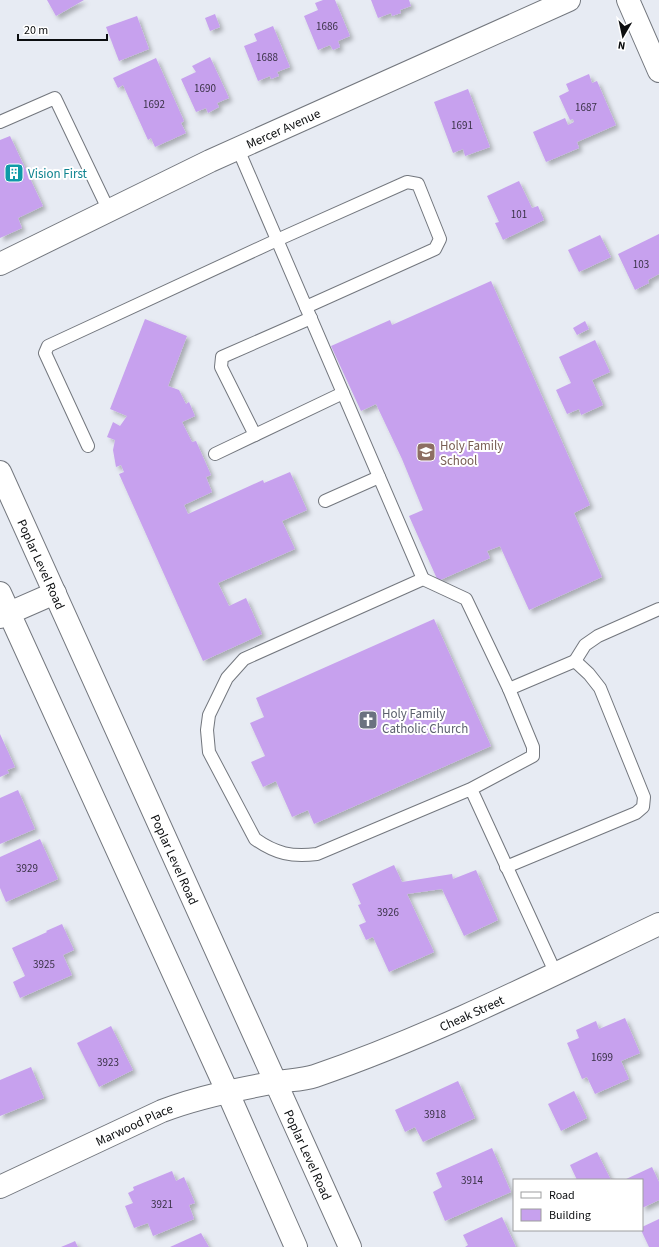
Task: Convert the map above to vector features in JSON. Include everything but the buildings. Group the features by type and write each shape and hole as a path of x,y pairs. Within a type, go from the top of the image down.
{"main road":[{"name":"Mercer Avenue","path":"0,264 238,149 569,0"},
{"path":"628,0 659,71"},
{"name":"Poplar Level Road","path":"0,472 350,1247"},
{"path":"0,593 5,615 228,1093 296,1247"},
{"path":"5,615 54,593"},
{"name":"Cheak Street","path":"276,1083 313,1077 398,1045 556,974 659,924"},
{"name":"Marwood Place","path":"0,1187 162,1111 184,1103 276,1083"}],"lane":[{"path":"0,122 55,98 109,211"},
{"path":"238,149 423,579 466,599 509,689 533,747 533,756 471,789 317,854 300,856 280,853 267,848 255,839 209,752 207,730 209,715 228,678 244,659 423,579"},
{"path":"88,446 45,353 48,346 277,240 407,182 418,184 440,239 435,249 306,307"},
{"path":"254,435 221,367 222,357 311,318"},
{"path":"215,454 343,393"},
{"path":"325,501 379,477"},
{"path":"509,689 575,661 585,645 598,636 659,609"},
{"path":"506,867 636,813 643,807 644,797 600,688 589,674 575,661"},
{"path":"471,789 556,974"}],"place":[{"name":"Vision First","path":"14,173"},
{"name":"Holy Family School","path":"426,452"},
{"name":"Holy Family Catholic Church","path":"368,720"}]}
